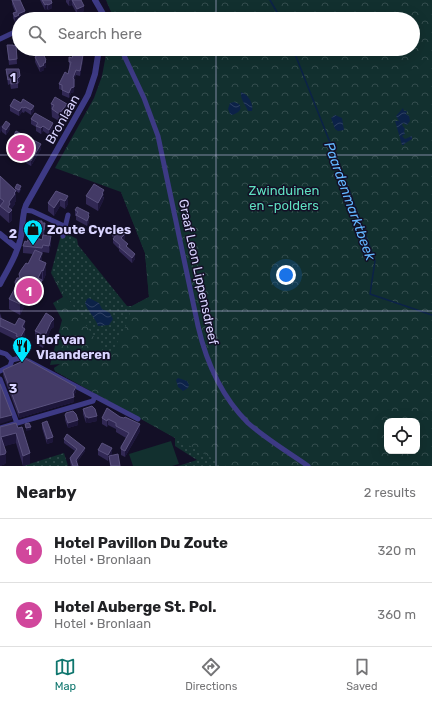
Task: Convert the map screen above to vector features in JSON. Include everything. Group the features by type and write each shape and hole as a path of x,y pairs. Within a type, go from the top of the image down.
{"street":[{"path":"95,0 102,12"},
{"path":"0,39 12,34"},
{"name":"Bronlaan","path":"0,284 14,258 21,237 24,210 31,194 88,95 95,74 98,56"},
{"name":"Graaf Leon Lippensdreef","path":"124,56 144,98 158,136 202,345 210,364 223,390 248,422 308,466"},
{"path":"24,210 32,211 64,226"},
{"path":"63,236 64,226 68,215"},
{"path":"0,234 17,248"},
{"path":"0,352 6,354 12,360"},
{"path":"12,360 20,358 28,361 138,419"},
{"path":"0,371 10,366 12,360"},
{"path":"0,379 17,423"},
{"path":"0,428 93,401 95,396"}],"green space":[{"name":"Zwinduinen en -polders","path":"106,0 432,0 432,466 226,466 55,371 54,368 60,364 50,365 62,320 53,303 63,297 51,273 106,355 113,351 127,323 132,306 149,297 145,253 121,192 55,168 94,98 102,76 106,56 420,56 420,12 111,12"},
{"path":"121,192 302,466 178,466 197,460 175,446 175,438 55,371 54,368 105,355 51,273 62,231 77,239 78,245 127,306 132,306 149,297 145,253"},
{"path":"171,441 179,464 172,466 133,466 129,454"},
{"path":"64,453 68,466 23,466"}],"water":[{"path":"241,92 244,93 250,100 252,111 248,111 242,100"},
{"path":"234,102 239,104 240,110 232,115 228,109 230,103"},
{"path":"403,108 404,111 407,111 406,114 409,116 410,121 407,125 403,123 402,125 405,129 405,134 402,136 405,139 412,136 412,139 402,145 395,121 399,121 396,116"},
{"path":"335,115 342,118 344,130 338,131 335,129 331,118"},
{"path":"89,298 99,303 102,309 110,313 113,319 109,325 98,326 85,303"},
{"path":"178,378 187,381 189,385 188,388 183,391 178,387 176,380"}],"building":[{"path":"12,0 20,0 25,11 17,12"},
{"path":"42,0 51,0 52,3 45,5"},
{"path":"72,0 81,0 84,6 77,9"},
{"path":"7,45 12,45 12,56 17,56 17,59 9,60"},
{"path":"44,56 46,62 40,67 35,57"},
{"path":"73,56 83,56 80,71 76,70 73,78 74,87 71,88 69,93 62,90 62,85 59,84 65,72 68,74 71,62 69,62 69,57 72,58"},
{"path":"6,69 19,69 20,76 17,79 18,83 11,84 10,79 8,80"},
{"path":"55,97 67,104 59,114 52,109 54,105 51,104"},
{"path":"14,99 21,103 23,99 34,106 31,110 22,107 19,111 10,106"},
{"path":"35,113 53,123 49,130 43,126 41,128 36,126 38,123 31,119"},
{"path":"6,121 10,124 6,130 2,127"},
{"path":"16,131 41,144 31,161 10,149 17,136 14,135"},
{"path":"0,176 16,191 9,202 10,204 8,207 12,210 9,213 0,206 4,201 0,198"},
{"path":"17,184 21,186 19,190 15,188"},
{"path":"94,184 104,190 98,203 86,196"},
{"path":"56,191 68,196 65,201 60,199 54,208 48,203"},
{"path":"77,207 89,213 87,221 76,215 78,212 75,210"},
{"path":"36,221 42,221 42,223 45,223 44,230 35,229"},
{"path":"115,227 125,234 121,238 128,244 126,246 135,254 132,258 119,247 120,245 113,239 116,235 112,231"},
{"path":"30,235 42,240 43,235 51,236 49,246 43,245 42,248 23,246 25,241 27,242"},
{"path":"35,250 42,253 39,260 46,263 38,278 42,280 36,293 34,294 27,291 20,304 9,299 16,286 15,282 17,278 20,278 19,274 21,270 26,263 28,264"},
{"path":"46,313 54,319 51,322 43,340 38,337 40,333 35,331"},
{"path":"0,318 15,325 19,318 25,321 22,327 25,329 20,338 16,336 17,334 0,326"},
{"path":"24,358 76,387 73,392 74,397 19,413 3,370 21,362"},
{"path":"0,384 12,415 0,418"},
{"path":"92,406 95,409 97,416 88,418 86,417 83,409"},
{"path":"107,408 120,417 125,417 140,424 125,451 121,449 121,447 129,433 116,426 116,423 102,418"},
{"path":"73,411 78,420 68,423 65,415 66,413"},
{"path":"47,421 53,437 47,439 42,423"},
{"path":"16,423 18,428 22,427 30,453 23,456 16,433 1,437 6,452 5,454 0,455 0,427"},
{"path":"29,423 31,427 26,428 25,424"},
{"path":"67,434 85,448 76,460 78,466 73,466 70,458 77,449 64,439"},
{"path":"102,443 112,448 108,455 98,450"},
{"path":"118,454 120,466 111,466 109,456"}],"waterway":[{"name":"Paardenmarktbeek","path":"270,0 277,12"},
{"name":"Paardenmarktbeek","path":"296,56 352,198 375,261 370,294 432,315"}],"place":[{"name":"Hotel Auberge St. Pol.","path":"21,148"},
{"name":"Zoute Cycles","path":"33,246"},
{"name":"Hotel Pavillon Du Zoute","path":"29,291"},
{"name":"Hof van Vlaanderen","path":"22,363"}]}
